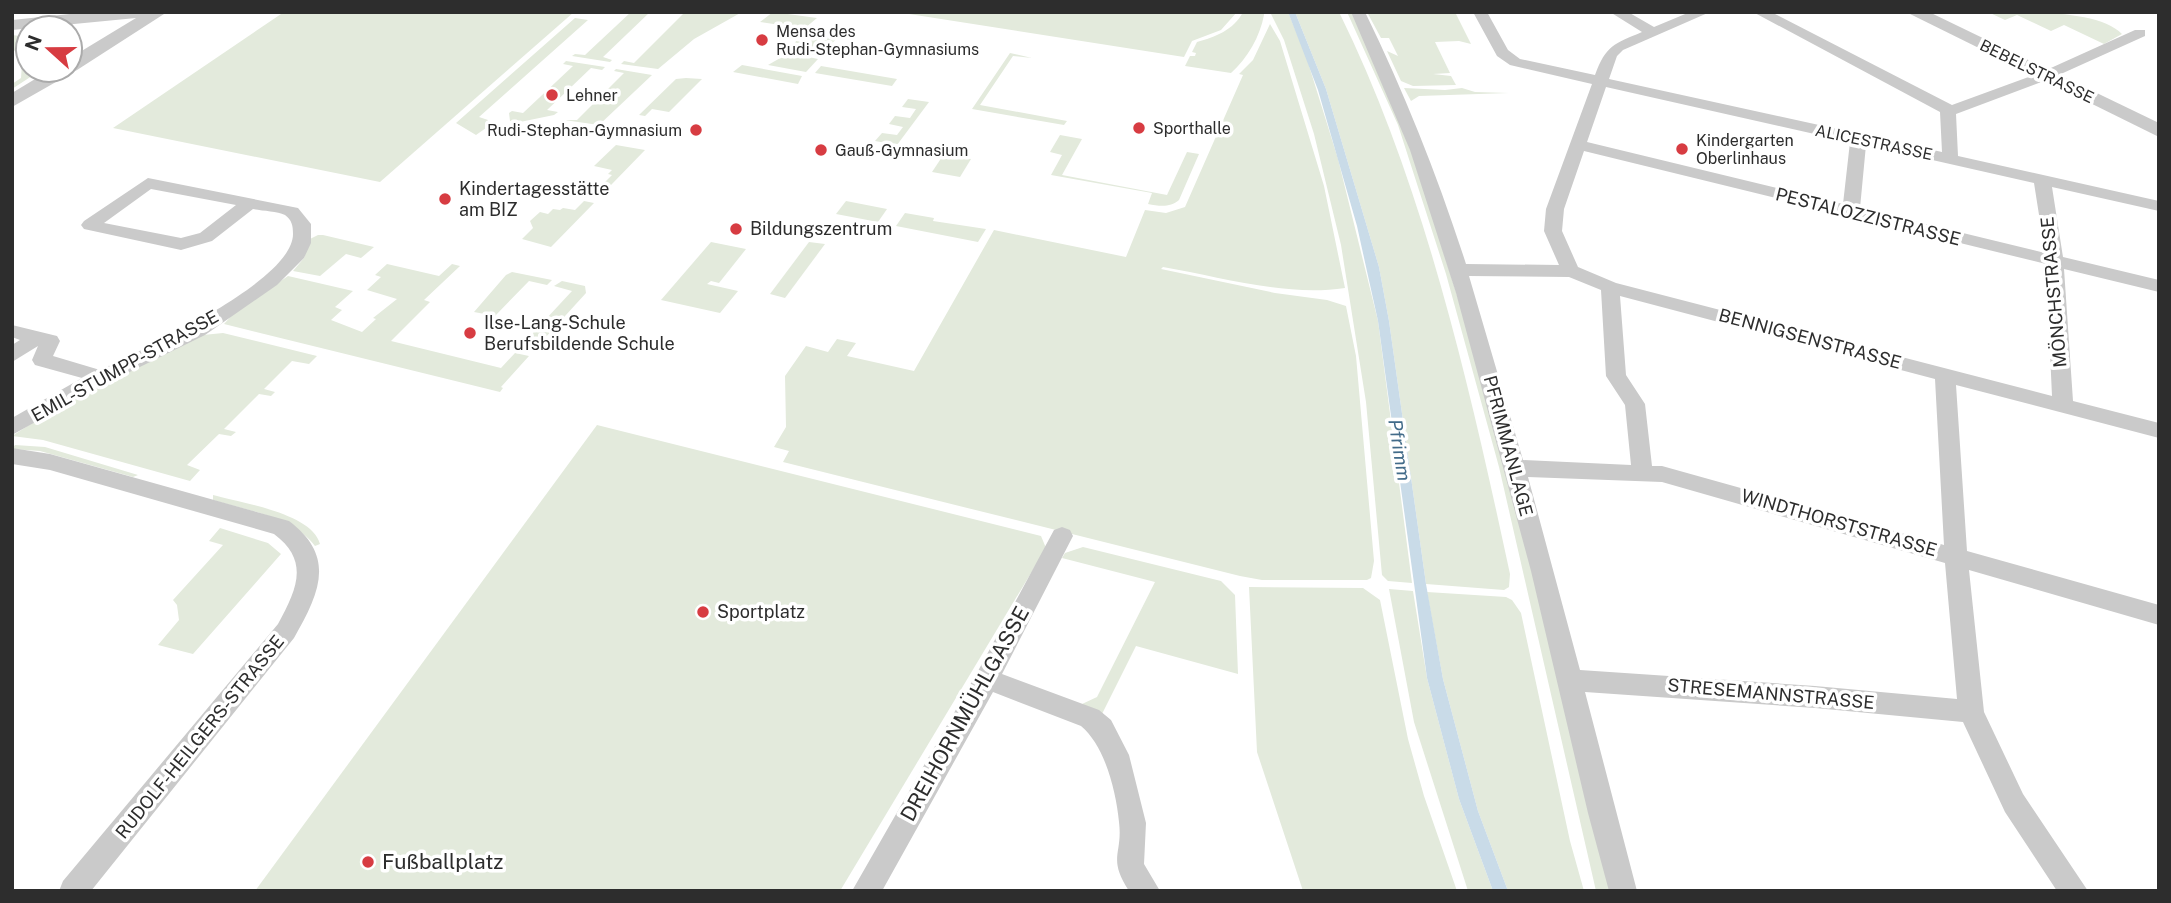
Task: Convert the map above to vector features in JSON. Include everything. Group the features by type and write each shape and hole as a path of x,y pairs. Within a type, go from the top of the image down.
{"street":[{"path":"12,16 57,12"},
{"path":"12,26 145,12"},
{"path":"84,54 159,12"},
{"name":"PFRIMMANLAGE","path":"1359,12 1402,105 1460,270 1570,680 1601,816 1623,891"},
{"name":"ALICESTRASSE","path":"1480,12 1500,49 1508,58 1858,140 2159,206"},
{"path":"1617,12 1655,33"},
{"path":"1571,271 1556,238 1553,224 1555,209 1613,50 1703,12"},
{"path":"1760,12 1951,111"},
{"name":"BEBELSTRASSE","path":"1915,12 2159,131"},
{"path":"1950,159 1948,113 1951,111 2047,75 2140,33"},
{"path":"12,101 37,84"},
{"path":"1851,213 1858,140"},
{"name":"PESTALOZZISTRASSE","path":"1578,145 2159,286"},
{"name":"MÖNCHSTRASSE","path":"2042,179 2055,261 2063,405"},
{"name":"EMIL-STUMPP-STRASSE","path":"12,429 101,377 206,325 271,281 295,260 302,243 302,224 292,212 250,203 148,183 90,225 181,244 206,237 250,203"},
{"name":"BENNIGSENSTRASSE","path":"1460,270 1571,271 1610,287 2159,431"},
{"path":"1610,287 1616,376 1635,404 1642,471"},
{"path":"12,331 50,341 42,360 101,377"},
{"path":"12,355 36,338"},
{"path":"1945,374 1956,556 1971,712 2014,803 2074,891"},
{"name":"RUDOLF-HEILGERS-STRASSE","path":"12,456 50,462 281,527 301,544 309,558 309,575 299,609 286,631 73,891"},
{"name":"WINDTHORSTSTRASSE","path":"1514,467 1662,474 2159,615"},
{"name":"DREIHORNMÜHLGASSE","path":"866,891 987,679 1062,536"},
{"path":"987,679 1090,718 1102,728 1116,755 1133,823 1130,867 1146,891"},
{"name":"STRESEMANNSTRASSE","path":"1570,680 1787,694 1971,712"}],"shaded area":[{"path":"284,12 574,12 380,182 113,128"},
{"path":"631,12 650,12 603,57 612,60 610,62 572,56 585,55"},
{"path":"685,12 742,12 694,39 658,69 621,64 624,61 634,63"},
{"path":"773,12 817,18 799,33 790,32 793,27 760,22"},
{"path":"1237,12 1221,30 1192,41 1184,57 909,14"},
{"path":"1243,12 1264,12 1264,15 1252,46 1243,61 1231,73 1185,66 1190,56 1195,56 1196,53 1192,52 1197,42 1229,28"},
{"path":"1270,12 1288,12 1306,56 1338,159 1378,321 1412,583 1388,581 1382,575 1366,402 1341,245 1314,134 1284,40"},
{"path":"1295,12 1339,12 1396,146 1420,216 1461,360 1510,574 1509,587 1504,590 1426,584 1379,267 1326,89"},
{"path":"1347,12 1353,12 1404,125 1493,411 1611,891 1596,891 1499,467 1446,274 1398,125"},
{"path":"1367,12 1455,12 1471,44 1459,41 1435,42 1450,73 1433,74 1451,76 1456,85 1413,86 1401,81 1387,51 1398,56 1389,38 1381,38"},
{"path":"1988,12 2039,12 2078,16 2111,26 2122,34 2104,44 2064,25 2051,31 2017,15 2005,20"},
{"path":"575,18 588,20 479,117 488,120 486,128 476,135 456,123"},
{"path":"1270,24 1280,41 1324,186 1345,288 1277,288 1163,267 1161,269 1275,293 1327,300 1346,306 1356,356 1374,561 1371,578 1262,580 1240,576 783,462 789,451 774,447 786,427 785,376 806,346 828,352 837,339 856,343 847,356 914,371 994,230 1126,257 1145,210 1166,213 1185,207 1243,75 1239,74 1253,60"},
{"path":"813,27 838,31 834,35 839,36 820,56 791,51 796,41 802,42 808,35 803,34"},
{"path":"12,35 14,51 12,51"},
{"path":"789,53 818,59 806,72 768,65"},
{"path":"1010,53 1032,58 1013,56 980,105 1067,121 1064,125 972,109"},
{"path":"566,61 605,67 602,70 591,68 547,110 558,112 554,115 520,122 510,121 509,113 523,113 573,66 563,64"},
{"path":"742,65 802,76 798,84 733,72"},
{"path":"821,66 897,79 892,86 815,73"},
{"path":"616,69 652,75 599,125 564,120 577,120 624,73 614,71"},
{"path":"676,79 702,79 669,112 652,109 645,116 639,115"},
{"path":"1404,88 1462,88 1475,92 1509,93 1419,96 1411,101"},
{"path":"908,99 929,102 897,145 875,141 882,133 897,135 903,127 889,124 895,116 910,118 916,109 902,107"},
{"path":"1060,135 1082,139 1062,175 1167,195 1187,152 1199,154 1176,203 1148,204 1152,193 1051,175 1062,155 1050,152"},
{"path":"616,145 645,150 611,185 603,184 612,175 608,174 612,170 594,166"},
{"path":"944,154 971,159 960,177 932,172"},
{"path":"584,201 594,203 551,247 522,239 533,228 530,221 540,212 548,214 553,209 563,208 575,210"},
{"path":"846,201 887,209 878,222 836,214"},
{"path":"905,213 934,218 933,221 986,229 978,242 896,226"},
{"path":"318,235 374,247 361,258 346,254 320,276 293,271 304,258 310,239"},
{"path":"711,242 746,249 719,283 711,281 707,284 738,291 720,313 661,300"},
{"path":"809,242 825,244 785,298 770,294"},
{"path":"387,264 439,276 452,264 460,266 424,300 430,302 391,341 501,368 515,353 529,356 501,387 503,388 500,392 224,324 234,313 288,276 353,291 335,307 342,310 331,320 362,332 376,319 373,318 397,299 367,290 381,277 375,275"},
{"path":"512,272 552,280 547,285 529,281 495,316 474,312 506,275"},
{"path":"562,281 585,286 586,293 534,350 520,347 572,291 554,286"},
{"path":"223,333 317,356 309,364 292,361 264,389 275,392 271,396 259,394 224,429 236,432 231,436 219,434 187,465 200,470 190,481 43,440 12,436 59,406 203,335"},
{"path":"597,425 1041,536 1046,548 840,891 255,891"},
{"path":"15,445 45,447 138,475 133,477 40,451 12,449"},
{"path":"213,495 290,517 314,533 320,544 315,546 282,521 213,500"},
{"path":"220,528 268,543 281,554 193,654 158,645 179,620 177,605 173,600 223,545 209,541"},
{"path":"1083,547 1221,581 1235,595 1238,674 1136,646 1101,716 1082,704 1097,697 1155,582 1062,558 1065,553"},
{"path":"1249,587 1363,588 1380,600 1408,739 1424,796 1457,891 1303,891 1257,752"},
{"path":"1389,589 1413,591 1427,678 1459,799 1493,891 1468,891 1414,722"},
{"path":"1427,592 1506,597 1512,600 1521,613 1570,841 1584,891 1508,891 1478,811 1443,679"}],"water":[{"name":"Pfrimm","path":"1288,12 1295,12 1326,89 1379,267 1426,584 1443,679 1478,811 1508,891 1493,891 1459,799 1427,678 1378,321 1357,226 1318,90"}],"place":[{"name":"Mensa des Rudi-Stephan-Gymnasiums","path":"762,40"},
{"name":"Lehner","path":"552,95"},
{"name":"Sporthalle","path":"1139,128"},
{"name":"Rudi-Stephan-Gymnasium","path":"696,130"},
{"name":"Kindergarten Oberlinhaus","path":"1682,149"},
{"name":"Gauß-Gymnasium","path":"821,150"},
{"name":"Kindertagesstätte am BIZ","path":"445,199"},
{"name":"Bildungszentrum","path":"736,229"},
{"name":"Ilse-Lang-Schule Berufsbildende Schule","path":"470,333"},
{"name":"Sportplatz","path":"703,612"},
{"name":"Fußballplatz","path":"368,862"}]}
